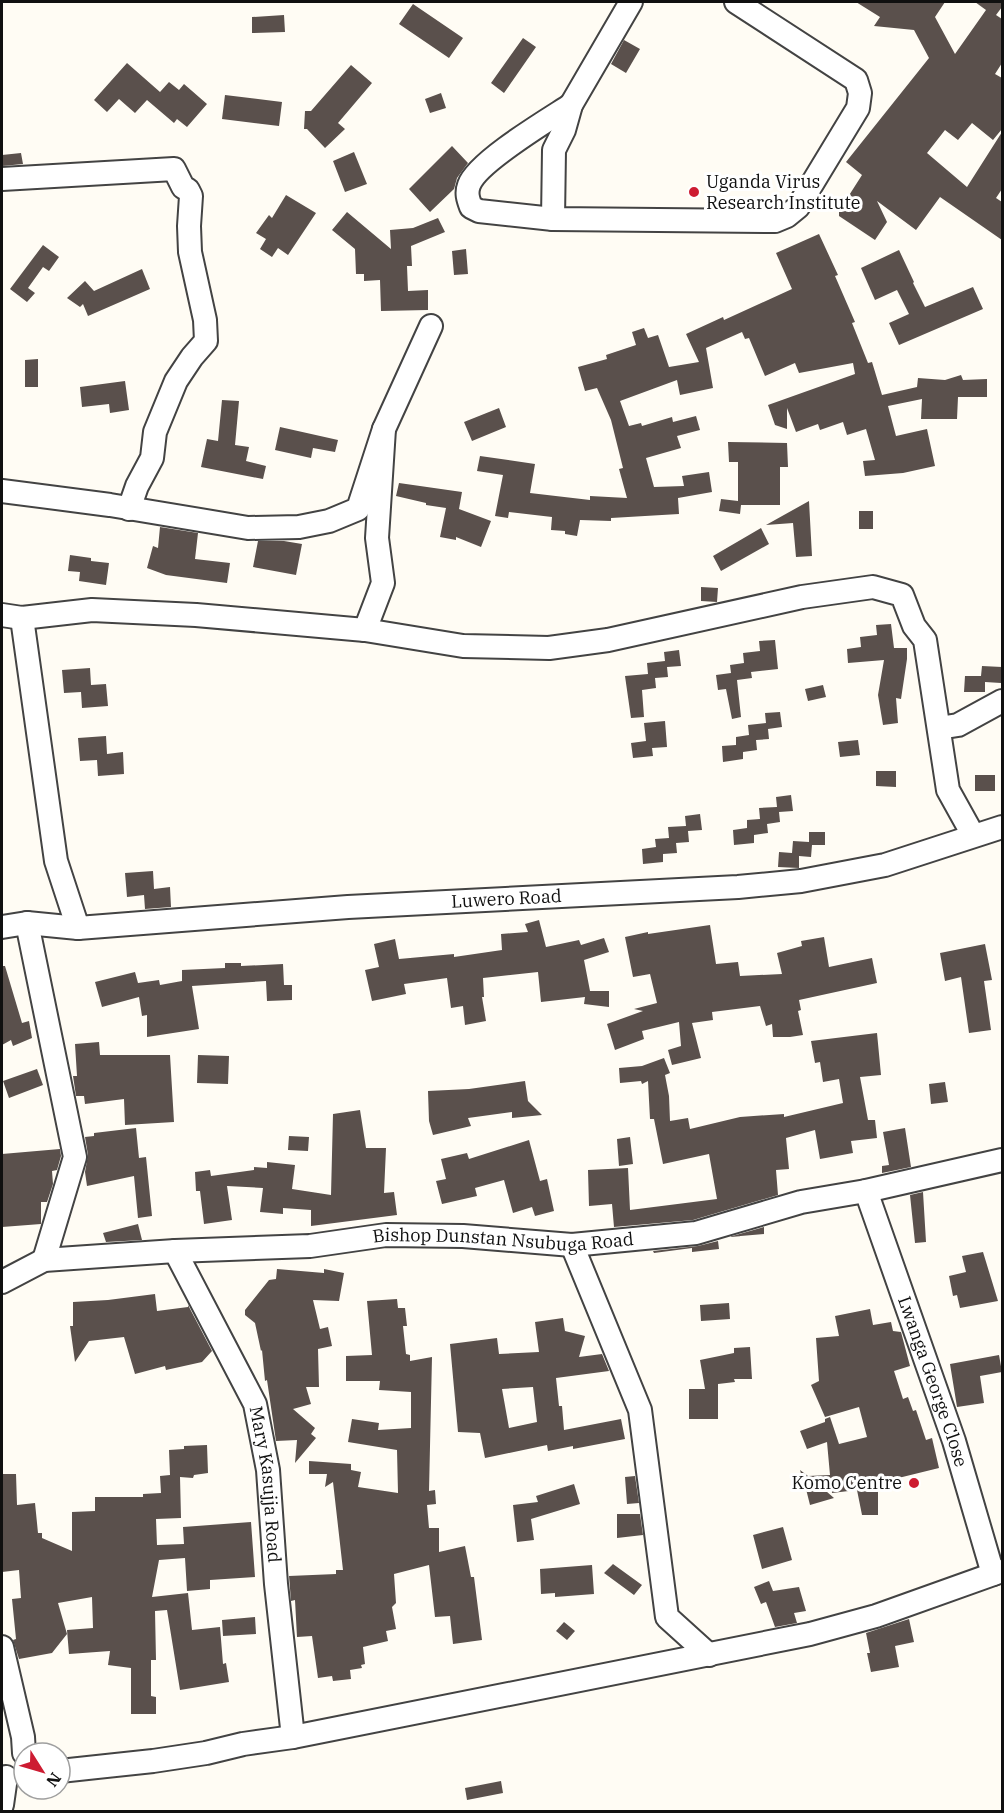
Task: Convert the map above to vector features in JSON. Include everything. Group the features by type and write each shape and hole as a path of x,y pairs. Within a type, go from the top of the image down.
{"street":[{"path":"553,219 554,150 564,130 571,105 631,2"},
{"path":"571,105 480,167 469,184 467,195 471,207 479,211 553,219 775,221 787,216 798,207 858,108 860,93 856,80 735,2"},
{"path":"2,179 174,169 183,187 191,196 190,252 205,320 206,341 176,381 155,432 152,458 137,486 129,509"},
{"path":"2,491 248,528 299,527 329,521 358,509 384,429 430,326"},
{"path":"364,630 383,583 377,538 384,429"},
{"path":"78,928 56,861 12,616 92,610 196,615 364,630 463,646 549,648 608,640 802,597 873,587 902,595 914,626 925,640 948,790 973,835"},
{"path":"939,728 958,725 1002,701"},
{"name":"Luwero Road","path":"2,927 27,922 78,928 348,907 727,888 801,881 885,866 1002,827"},
{"path":"27,922 75,1157 44,1260"},
{"name":"Bishop Dunstan Nsubuga Road","path":"2,1282 44,1260 174,1251 310,1246 386,1235 463,1236 572,1245 696,1233 801,1202 866,1191 1002,1160"},
{"name":"Lwanga George Close","path":"866,1191 998,1573"},
{"path":"572,1245 640,1410 667,1617 709,1655"},
{"name":"Mary Kasujja Road","path":"174,1251 255,1404 268,1470 276,1584 293,1737"},
{"path":"72,1770 206,1753 810,1634 876,1616 998,1573"},
{"path":"2,1647 23,1741"},
{"path":"2,1805 11,1776"}],"building":[{"path":"856,2 945,2 935,17 955,54 986,10 975,2 1002,2 1002,7 996,15 1002,19 1002,63 995,74 1002,78 1002,129 993,140 972,123 958,140 945,130 927,153 967,187 1002,132 1002,189 996,198 1002,202 1002,240 940,197 916,230 877,201 887,222 875,240 839,216 839,211 862,175 846,162 929,58 914,30 874,26 880,17"},
{"path":"413,4 463,38 449,58 399,24"},
{"path":"284,15 285,32 252,33 252,17"},
{"path":"523,38 536,47 504,93 491,83"},
{"path":"624,40 640,49 626,73 611,64"},
{"path":"127,63 160,92 169,82 179,90 184,84 207,104 187,127 177,119 174,123 147,100 135,113 119,99 107,112 94,100"},
{"path":"351,65 372,83 338,123 345,129 325,148 307,129 304,129 305,111 311,111"},
{"path":"441,93 446,108 430,113 425,99"},
{"path":"225,95 282,102 279,126 222,119"},
{"path":"452,146 468,163 457,178 454,189 430,212 409,189"},
{"path":"354,152 367,184 345,192 333,161"},
{"path":"21,153 23,164 2,166 2,155"},
{"path":"286,195 316,213 288,255 278,248 272,257 260,249 266,239 256,233 269,215 272,218"},
{"path":"347,212 391,249 390,230 413,228 438,218 445,232 411,246 412,266 407,266 408,291 428,290 428,310 381,311 380,280 364,281 364,274 356,274 355,249 332,230"},
{"path":"819,234 838,275 835,276 855,322 852,323 868,363 872,362 882,395 917,387 918,378 945,380 961,375 963,380 987,379 987,397 958,397 957,419 921,419 922,399 888,406 896,436 927,429 935,466 903,473 865,476 863,461 875,460 866,429 847,435 843,422 820,430 818,424 796,432 787,408 787,429 775,425 768,405 855,374 853,363 799,373 795,363 765,376 749,338 745,339 742,332 706,348 713,388 680,395 677,380 620,401 629,426 641,423 642,426 672,417 673,422 696,416 700,430 677,436 681,448 646,458 654,487 684,486 682,476 709,472 712,492 678,498 679,514 611,518 611,521 580,520 577,536 565,534 565,531 551,530 552,517 509,512 508,518 495,516 503,475 477,471 480,456 535,464 530,493 590,500 590,496 627,498 619,469 623,468 611,420 597,388 585,391 578,367 607,359 606,355 636,345 632,332 644,328 648,338 658,335 669,367 699,362 686,334 723,317 724,320 792,289 776,253"},
{"path":"43,245 59,257 49,271 43,267 28,288 35,293 27,302 10,289"},
{"path":"466,249 468,274 454,275 452,251"},
{"path":"899,250 925,307 973,287 983,309 899,345 889,323 909,314 897,290 875,300 861,268"},
{"path":"142,269 150,289 88,316 83,304 80,307 67,298 85,281 94,291"},
{"path":"38,359 38,387 25,387 25,360"},
{"path":"125,381 129,410 110,413 109,404 82,407 80,387"},
{"path":"222,400 239,401 235,445 249,447 246,461 266,466 263,479 201,467 207,439 218,441"},
{"path":"499,408 506,427 472,441 464,422"},
{"path":"280,427 338,440 335,452 313,448 311,458 275,450"},
{"path":"728,442 787,443 788,467 780,467 780,505 741,505 740,514 719,511 721,499 738,501 738,462 729,462"},
{"path":"399,483 462,492 459,509 491,521 481,547 456,537 456,540 440,537 446,508 396,496"},
{"path":"809,501 812,556 796,557 793,523 766,525"},
{"path":"859,511 873,511 873,529 859,529"},
{"path":"160,527 198,533 195,559 230,563 227,583 166,575 147,568 153,546 158,548"},
{"path":"761,528 769,544 721,571 713,556"},
{"path":"258,541 302,544 296,575 253,567"},
{"path":"70,555 109,563 106,585 79,581 80,572 68,571"},
{"path":"701,587 718,588 717,602 701,601"},
{"path":"891,624 894,648 907,648 907,659 901,699 896,698 898,723 883,725 878,695 884,660 848,663 847,649 861,647 860,637 877,635 876,625"},
{"path":"775,640 778,669 751,672 752,678 737,680 741,717 732,719 726,689 718,690 716,675 731,673 730,665 744,663 743,653 760,651 759,641"},
{"path":"679,650 681,666 667,667 668,677 655,678 656,688 642,690 644,717 631,718 625,676 648,674 647,663 665,661 664,652"},
{"path":"982,666 1002,667 1001,683 985,682 985,692 964,692 965,676 981,676"},
{"path":"90,668 91,685 106,684 108,706 82,708 81,692 64,693 62,670"},
{"path":"823,685 826,697 808,701 805,689"},
{"path":"780,712 782,727 768,729 769,739 756,740 757,750 743,752 743,759 723,762 722,746 736,745 736,737 749,735 748,725 766,723 765,713"},
{"path":"665,721 667,747 652,748 653,756 633,758 631,743 646,741 644,723"},
{"path":"106,736 107,754 123,752 124,774 98,776 97,760 80,761 78,738"},
{"path":"858,740 860,755 840,757 838,742"},
{"path":"876,771 896,771 896,787 876,786"},
{"path":"975,775 995,775 995,791 975,791"},
{"path":"791,795 793,811 779,812 780,822 767,824 768,833 754,835 754,843 734,845 733,830 747,828 747,820 760,819 759,808 777,807 776,797"},
{"path":"700,814 702,830 688,831 689,842 676,843 677,853 663,854 663,862 643,864 642,849 656,847 655,839 669,838 668,827 686,826 685,816"},
{"path":"809,832 825,832 825,845 812,845 811,857 799,856 799,868 778,867 779,852 792,853 793,841 809,842"},
{"path":"153,871 154,889 170,887 171,907 145,909 144,895 127,897 125,873"},
{"path":"539,920 546,947 579,940 581,945 604,938 609,952 584,960 590,991 609,991 609,1007 584,1004 585,997 541,1002 538,972 483,978 484,997 482,997 486,1021 465,1025 463,1006 451,1008 447,978 404,984 406,994 372,1001 365,970 379,967 374,944 395,939 399,959 454,954 454,957 502,950 501,934 528,932 525,924"},
{"path":"710,925 716,964 738,962 740,976 782,974 777,953 802,946 801,941 824,937 829,967 872,958 877,983 799,1000 801,1010 798,1011 803,1035 773,1037 772,1024 766,1026 760,1006 712,1012 713,1020 692,1023 701,1058 672,1065 668,1050 681,1046 679,1022 642,1031 644,1039 615,1050 607,1024 643,1011 634,1009 657,1003 650,974 633,977 625,937"},
{"path":"985,944 992,980 984,981 991,1030 969,1033 961,977 945,981 940,953"},
{"path":"225,963 241,963 241,966 283,964 284,985 292,985 292,1000 267,1001 266,981 192,986 199,1029 147,1037 147,1015 142,1016 139,997 102,1007 95,982 135,972 138,983 159,980 160,985 182,981 182,970 225,968"},
{"path":"2,966 5,966 22,1023 29,1021 32,1038 13,1046 11,1040 2,1045"},
{"path":"877,1033 881,1075 860,1077 868,1120 875,1120 877,1138 851,1141 853,1153 820,1159 815,1130 786,1138 789,1169 776,1170 778,1195 693,1220 614,1227 612,1204 589,1206 588,1170 628,1168 630,1210 717,1199 709,1154 663,1164 654,1119 650,1119 648,1081 642,1084 641,1081 620,1083 619,1068 642,1066 664,1058 670,1073 665,1075 670,1121 688,1118 690,1129 740,1117 784,1114 784,1117 843,1103 839,1079 823,1082 820,1062 815,1063 811,1041"},
{"path":"99,1042 100,1055 170,1055 174,1122 125,1125 124,1099 85,1104 84,1096 76,1096 73,1076 77,1076 75,1044"},
{"path":"198,1055 229,1056 228,1084 197,1083"},
{"path":"37,1069 43,1085 9,1098 3,1081"},
{"path":"525,1081 528,1101 542,1115 512,1118 512,1112 468,1118 471,1126 433,1135 429,1121 428,1091 469,1089"},
{"path":"945,1082 948,1102 931,1104 929,1084"},
{"path":"360,1110 366,1148 386,1148 384,1193 394,1192 397,1215 311,1226 311,1210 283,1208 283,1214 260,1212 263,1188 227,1186 232,1220 204,1224 200,1191 196,1191 195,1172 210,1170 211,1176 254,1170 254,1167 267,1168 267,1162 295,1165 292,1189 331,1195 333,1114"},
{"path":"136,1128 139,1158 146,1157 152,1216 138,1218 134,1176 87,1186 85,1172 88,1155 85,1137 94,1136 94,1133"},
{"path":"905,1128 911,1167 882,1173 882,1166 889,1165 883,1132"},
{"path":"289,1136 309,1137 308,1151 288,1150"},
{"path":"630,1137 633,1164 619,1166 617,1139"},
{"path":"529,1140 540,1181 547,1179 554,1211 535,1216 532,1207 513,1213 504,1180 475,1188 477,1196 442,1204 436,1181 446,1179 441,1159 467,1153 469,1159"},
{"path":"60,1149 61,1156 57,1170 52,1171 53,1184 47,1202 41,1202 41,1224 2,1227 2,1154"},
{"path":"923,1192 926,1242 915,1243 910,1195"},
{"path":"138,1224 142,1240 106,1242 103,1233"},
{"path":"764,1227 764,1234 729,1237"},
{"path":"718,1241 719,1249 692,1252 692,1248 654,1253 653,1251 698,1246"},
{"path":"983,1252 998,1301 960,1308 957,1295 953,1296 949,1276 966,1272 962,1256"},
{"path":"277,1269 324,1273 324,1269 344,1273 339,1301 313,1300 320,1329 328,1327 332,1346 318,1349 319,1387 306,1387 311,1404 293,1409 315,1428 311,1434 316,1438 295,1463 297,1440 276,1441 262,1350 255,1323 245,1315 245,1310 269,1280 276,1279"},
{"path":"155,1294 157,1311 188,1307 188,1305 212,1351 202,1362 166,1370 165,1366 135,1374 124,1337 89,1341 75,1362 70,1326 73,1326 73,1302"},
{"path":"397,1299 398,1308 405,1308 407,1326 403,1326 406,1354 410,1355 410,1361 432,1357 429,1491 435,1490 436,1504 427,1505 429,1528 439,1528 439,1552 465,1546 471,1577 474,1577 482,1640 453,1644 450,1616 435,1617 429,1565 394,1574 396,1603 392,1607 396,1629 386,1631 388,1641 363,1647 365,1664 361,1665 362,1668 350,1670 351,1679 333,1681 332,1676 318,1678 312,1636 297,1637 295,1600 291,1601 289,1576 336,1574 336,1570 343,1570 333,1482 325,1487 327,1474 309,1474 309,1461 351,1464 351,1470 361,1472 358,1487 398,1493 397,1450 348,1442 352,1419 379,1423 378,1430 411,1428 411,1392 379,1390 380,1381 346,1381 346,1356 372,1355 367,1301"},
{"path":"729,1303 730,1319 701,1321 700,1305"},
{"path":"870,1309 873,1325 891,1322 893,1331 901,1332 910,1366 894,1371 903,1399 908,1397 913,1411 916,1410 926,1440 932,1438 939,1468 878,1483 878,1515 862,1515 857,1490 832,1493 831,1482 819,1485 834,1498 810,1505 806,1489 796,1491 795,1477 802,1477 800,1470 808,1476 830,1475 827,1442 807,1449 800,1431 825,1422 825,1419 830,1417 839,1444 867,1437 859,1407 825,1417 811,1385 819,1381 816,1338 839,1336 835,1316"},
{"path":"563,1318 565,1331 585,1336 579,1357 602,1354 609,1371 556,1378 564,1430 621,1419 625,1439 573,1449 573,1446 548,1451 547,1445 485,1458 480,1433 458,1432 450,1344 497,1338 499,1354 539,1352 535,1322","holes":["533,1387 537,1422 509,1428 502,1389"]},
{"path":"750,1347 752,1379 734,1379 735,1382 718,1384 718,1419 689,1419 689,1389 705,1389 700,1360 734,1353 734,1348"},
{"path":"999,1355 1002,1372 980,1376 984,1403 957,1407 950,1364"},
{"path":"207,1445 208,1473 194,1475 193,1478 180,1477 181,1518 156,1519 157,1545 184,1544 183,1527 251,1522 255,1577 210,1580 210,1589 187,1591 185,1558 159,1560 152,1597 188,1593 192,1630 220,1627 223,1664 226,1663 229,1682 180,1690 167,1610 155,1611 156,1660 151,1660 151,1696 156,1697 156,1714 131,1714 131,1668 108,1665 110,1651 69,1654 67,1630 93,1628 92,1597 58,1603 67,1634 52,1653 19,1659 13,1640 16,1639 12,1599 21,1598 19,1570 2,1572 2,1474 16,1474 17,1505 35,1503 38,1533 42,1533 42,1538 72,1551 72,1512 95,1511 95,1497 143,1497 143,1494 161,1493 160,1476 170,1475 169,1450 184,1449 184,1446"},
{"path":"635,1476 639,1503 627,1504 625,1477"},
{"path":"574,1484 580,1504 531,1519 534,1540 517,1542 513,1505 538,1502 536,1496"},
{"path":"617,1514 640,1514 643,1535 617,1538"},
{"path":"783,1527 792,1560 762,1569 753,1535"},
{"path":"613,1564 642,1585 634,1595 604,1573"},
{"path":"592,1565 594,1594 555,1597 555,1593 541,1594 540,1569"},
{"path":"769,1581 773,1591 799,1587 806,1611 794,1613 797,1623 775,1627 766,1602 761,1604 754,1587"},
{"path":"255,1617 256,1634 223,1636 222,1620"},
{"path":"909,1619 914,1642 895,1646 899,1667 871,1672 866,1633"},
{"path":"564,1622 575,1631 567,1640 556,1631"},
{"path":"501,1781 503,1793 467,1800 465,1788"}],"place":[{"name":"Uganda Virus Research Institute","path":"694,192"},
{"name":"Komo Centre","path":"914,1483"}]}
